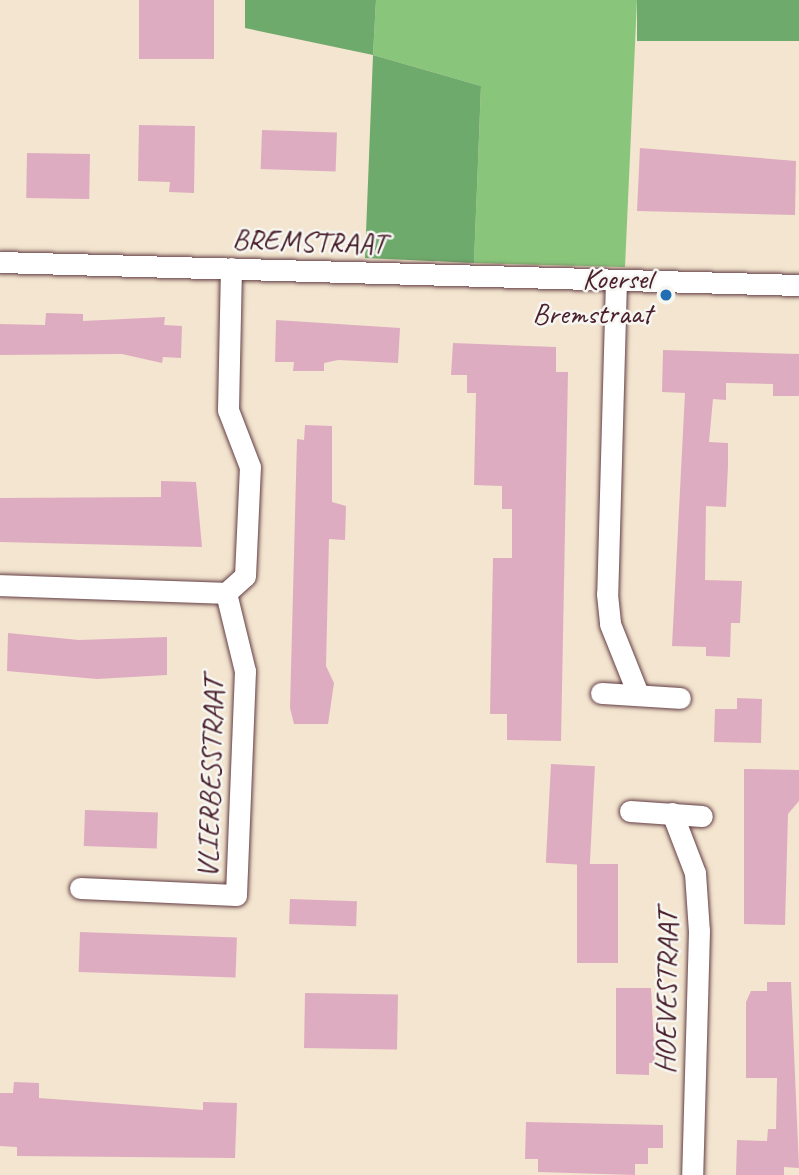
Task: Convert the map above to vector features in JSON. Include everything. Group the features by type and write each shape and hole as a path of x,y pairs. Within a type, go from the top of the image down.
{"street":[{"name":"BREMSTRAAT","path":"0,262 799,285"},
{"path":"0,585 226,593 245,576 250,467 228,410 231,268"},
{"path":"616,280 607,594 610,624 638,694"},
{"name":"VLIERBESSTRAAT","path":"80,888 236,895 245,671 226,593"},
{"path":"601,694 680,698"},
{"path":"630,811 702,816"},
{"name":"HOEVESTRAAT","path":"672,813 695,873 699,932 692,1175"}],"green space":[{"path":"245,0 376,0 373,55 245,28"},
{"path":"376,0 637,0 625,267 474,263 481,86 373,55"},
{"path":"637,0 799,0 799,41 637,41"},
{"path":"373,55 481,86 474,263 365,258"}],"building":[{"path":"139,0 214,0 214,59 139,59"},
{"path":"139,125 195,126 194,193 169,192 170,182 138,181"},
{"path":"262,130 337,133 336,172 261,169"},
{"path":"640,148 796,161 795,215 637,211"},
{"path":"27,153 90,154 89,199 26,198"},
{"path":"46,313 83,314 83,321 165,317 164,325 182,326 181,358 163,357 162,363 122,354 0,355 0,324 45,325"},
{"path":"276,320 400,328 398,363 338,360 324,363 324,371 293,371 294,362 275,362"},
{"path":"453,343 556,347 556,372 568,372 561,741 507,740 507,714 490,714 493,558 512,558 512,509 502,509 502,486 474,485 476,393 467,393 467,375 451,375"},
{"path":"663,350 799,354 799,396 773,396 773,384 726,383 726,400 713,399 709,442 728,443 728,466 726,507 706,506 705,580 742,581 740,623 731,623 730,657 706,656 706,647 672,646 685,393 662,392"},
{"path":"305,425 332,426 332,502 346,506 345,540 329,539 326,666 334,683 328,724 294,724 290,708 297,439 304,440"},
{"path":"161,481 196,482 202,547 0,542 0,498 161,497"},
{"path":"8,633 79,640 167,637 167,675 97,679 7,671"},
{"path":"737,698 762,699 761,743 714,742 715,709 737,709"},
{"path":"551,764 595,766 590,865 546,863"},
{"path":"744,769 799,770 799,801 788,814 785,925 744,924"},
{"path":"85,810 158,813 157,849 84,846"},
{"path":"577,864 618,864 618,963 577,963"},
{"path":"290,899 357,901 356,926 289,924"},
{"path":"80,932 237,937 236,977 79,972"},
{"path":"767,982 791,982 799,1168 784,1167 784,1175 736,1175 737,1140 767,1141 768,1129 776,1129 777,1078 746,1078 746,1002 751,991 767,991"},
{"path":"616,988 651,988 655,1063 649,1063 649,1075 616,1074"},
{"path":"305,993 398,995 397,1050 304,1048"},
{"path":"14,1082 39,1083 39,1098 203,1110 203,1102 237,1103 235,1158 17,1156 17,1147 0,1146 0,1093 13,1093"},
{"path":"526,1122 663,1125 663,1148 648,1148 648,1164 635,1164 635,1175 538,1172 538,1159 525,1159"}],"place":[{"name":"Koersel Bremstraat","path":"666,295"}]}
